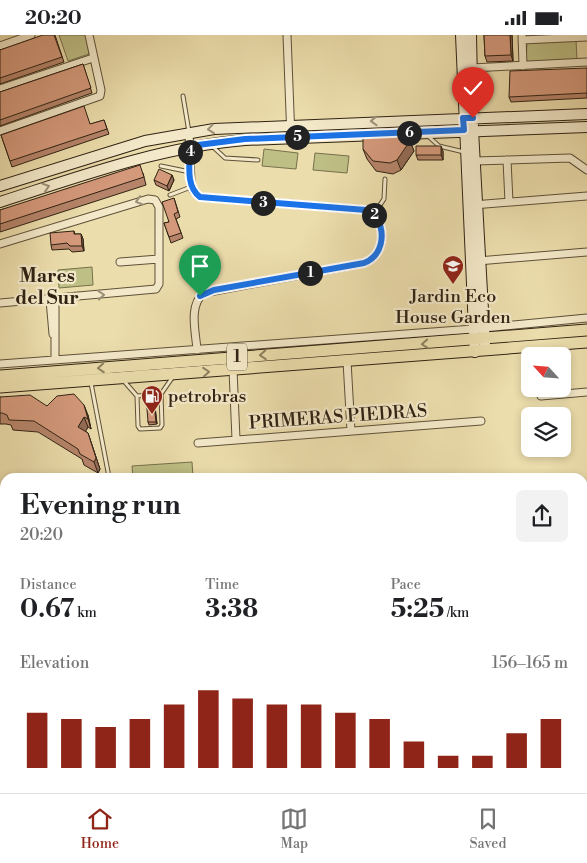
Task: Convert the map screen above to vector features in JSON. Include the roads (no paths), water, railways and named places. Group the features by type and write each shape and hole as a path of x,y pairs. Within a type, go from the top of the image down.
{"main road":[{"path":"461,35 469,130 475,161 472,205"},
{"path":"468,118 472,68 471,35"},
{"path":"0,186 122,147 189,132 237,127 587,114"},
{"path":"0,202 128,160 209,143 292,137 587,127"},
{"path":"469,130 465,152 472,205 479,340"},
{"name":"1","path":"0,376 479,340 587,330"},
{"name":"1","path":"0,387 347,361 479,340 587,342"}],"street":[{"path":"0,46 31,35"},
{"path":"0,131 101,95 89,35"},
{"path":"288,35 292,137"},
{"path":"522,66 522,38 587,37"},
{"path":"0,89 94,58"},
{"path":"472,68 587,62"},
{"path":"189,132 191,187 198,195 207,199 361,209 374,215 381,227 382,242 376,255 368,261 214,290 200,296 195,308 197,350"},
{"path":"475,161 570,157 587,170"},
{"path":"507,160 509,202"},
{"path":"472,205 587,196"},
{"path":"0,244 148,199 154,200 159,207 159,284 153,291 0,303"},
{"path":"475,262 587,252"},
{"path":"120,262 159,259"},
{"path":"52,300 55,360"},
{"path":"0,364 197,350 479,340 587,318"},
{"path":"347,361 351,431"},
{"path":"233,370 236,439"},
{"path":"571,393 587,392"},
{"name":"PRIMERAS PIEDRAS","path":"198,443 481,421"}],"lane":[{"path":"183,96 189,132"},
{"path":"424,132 432,142 439,146 465,152"},
{"path":"209,143 224,158 258,160"},
{"path":"161,166 190,172"},
{"path":"374,215 384,199 385,179"},
{"path":"170,195 191,187"},
{"path":"121,378 137,396 139,428 160,427 162,425 161,394 176,374"},
{"path":"91,380 108,473"},
{"path":"137,396 161,394"}],"place":[{"name":"Jardin Eco House Garden","path":"453,285"},
{"name":"petrobras","path":"152,415"}],"district":[{"name":"Mares del Sur","path":"47,287"}]}
